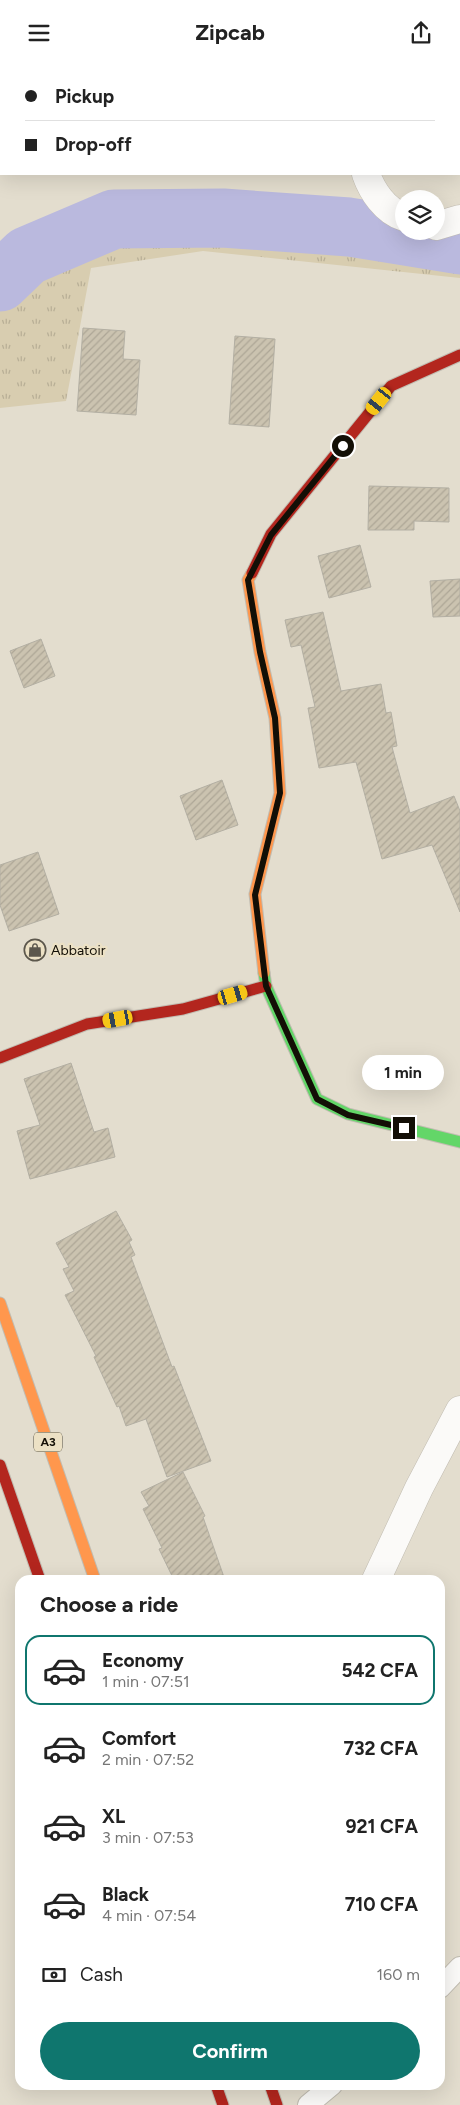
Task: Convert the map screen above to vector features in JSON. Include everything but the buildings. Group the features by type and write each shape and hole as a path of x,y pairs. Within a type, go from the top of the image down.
{"main road":[{"path":"460,355 391,387 271,535 248,580 260,652 275,718 280,793 255,895 266,986 317,1099 348,1115 460,1142"},
{"path":"0,1058 87,1024 183,1009 266,986"},
{"name":"A3","path":"0,1303 94,1575"},
{"path":"0,1465 38,1575"},
{"path":"218,2090 223,2105"},
{"path":"272,2090 277,2105"}],"street":[{"path":"366,175 373,192 395,212"},
{"path":"445,223 460,219"},
{"path":"378,1575 419,1488 460,1410"}],"lane":[{"path":"445,1983 460,1967"},
{"path":"308,2105 326,2090"}],"green space":[{"path":"186,196 395,226 395,240 445,240 445,232 460,234 460,278 203,251 91,268 66,401 0,408 0,253 27,235"}],"waterway":[{"path":"0,282 27,256 114,219 223,218 349,227 460,245"}],"traffic: fast":[{"path":"264,973 266,986 317,1099 348,1114 460,1142"}],"traffic: slow":[{"path":"252,573 248,580 260,652 275,718 280,793 255,894 264,973"},
{"path":"0,1303 93,1575"}],"traffic: jam":[{"path":"252,573 271,534 391,386 460,355"},
{"path":"0,1058 87,1024 183,1009 266,986"},
{"path":"0,1465 38,1575"},
{"path":"218,2090 223,2105"},
{"path":"272,2090 277,2105"}],"place":[{"name":"Abbatoir","path":"35,950"}],"route":[{"path":"343,446 271,535 248,580 260,652 275,718 280,793 255,895 266,986 317,1099 348,1115 404,1128"}]}
